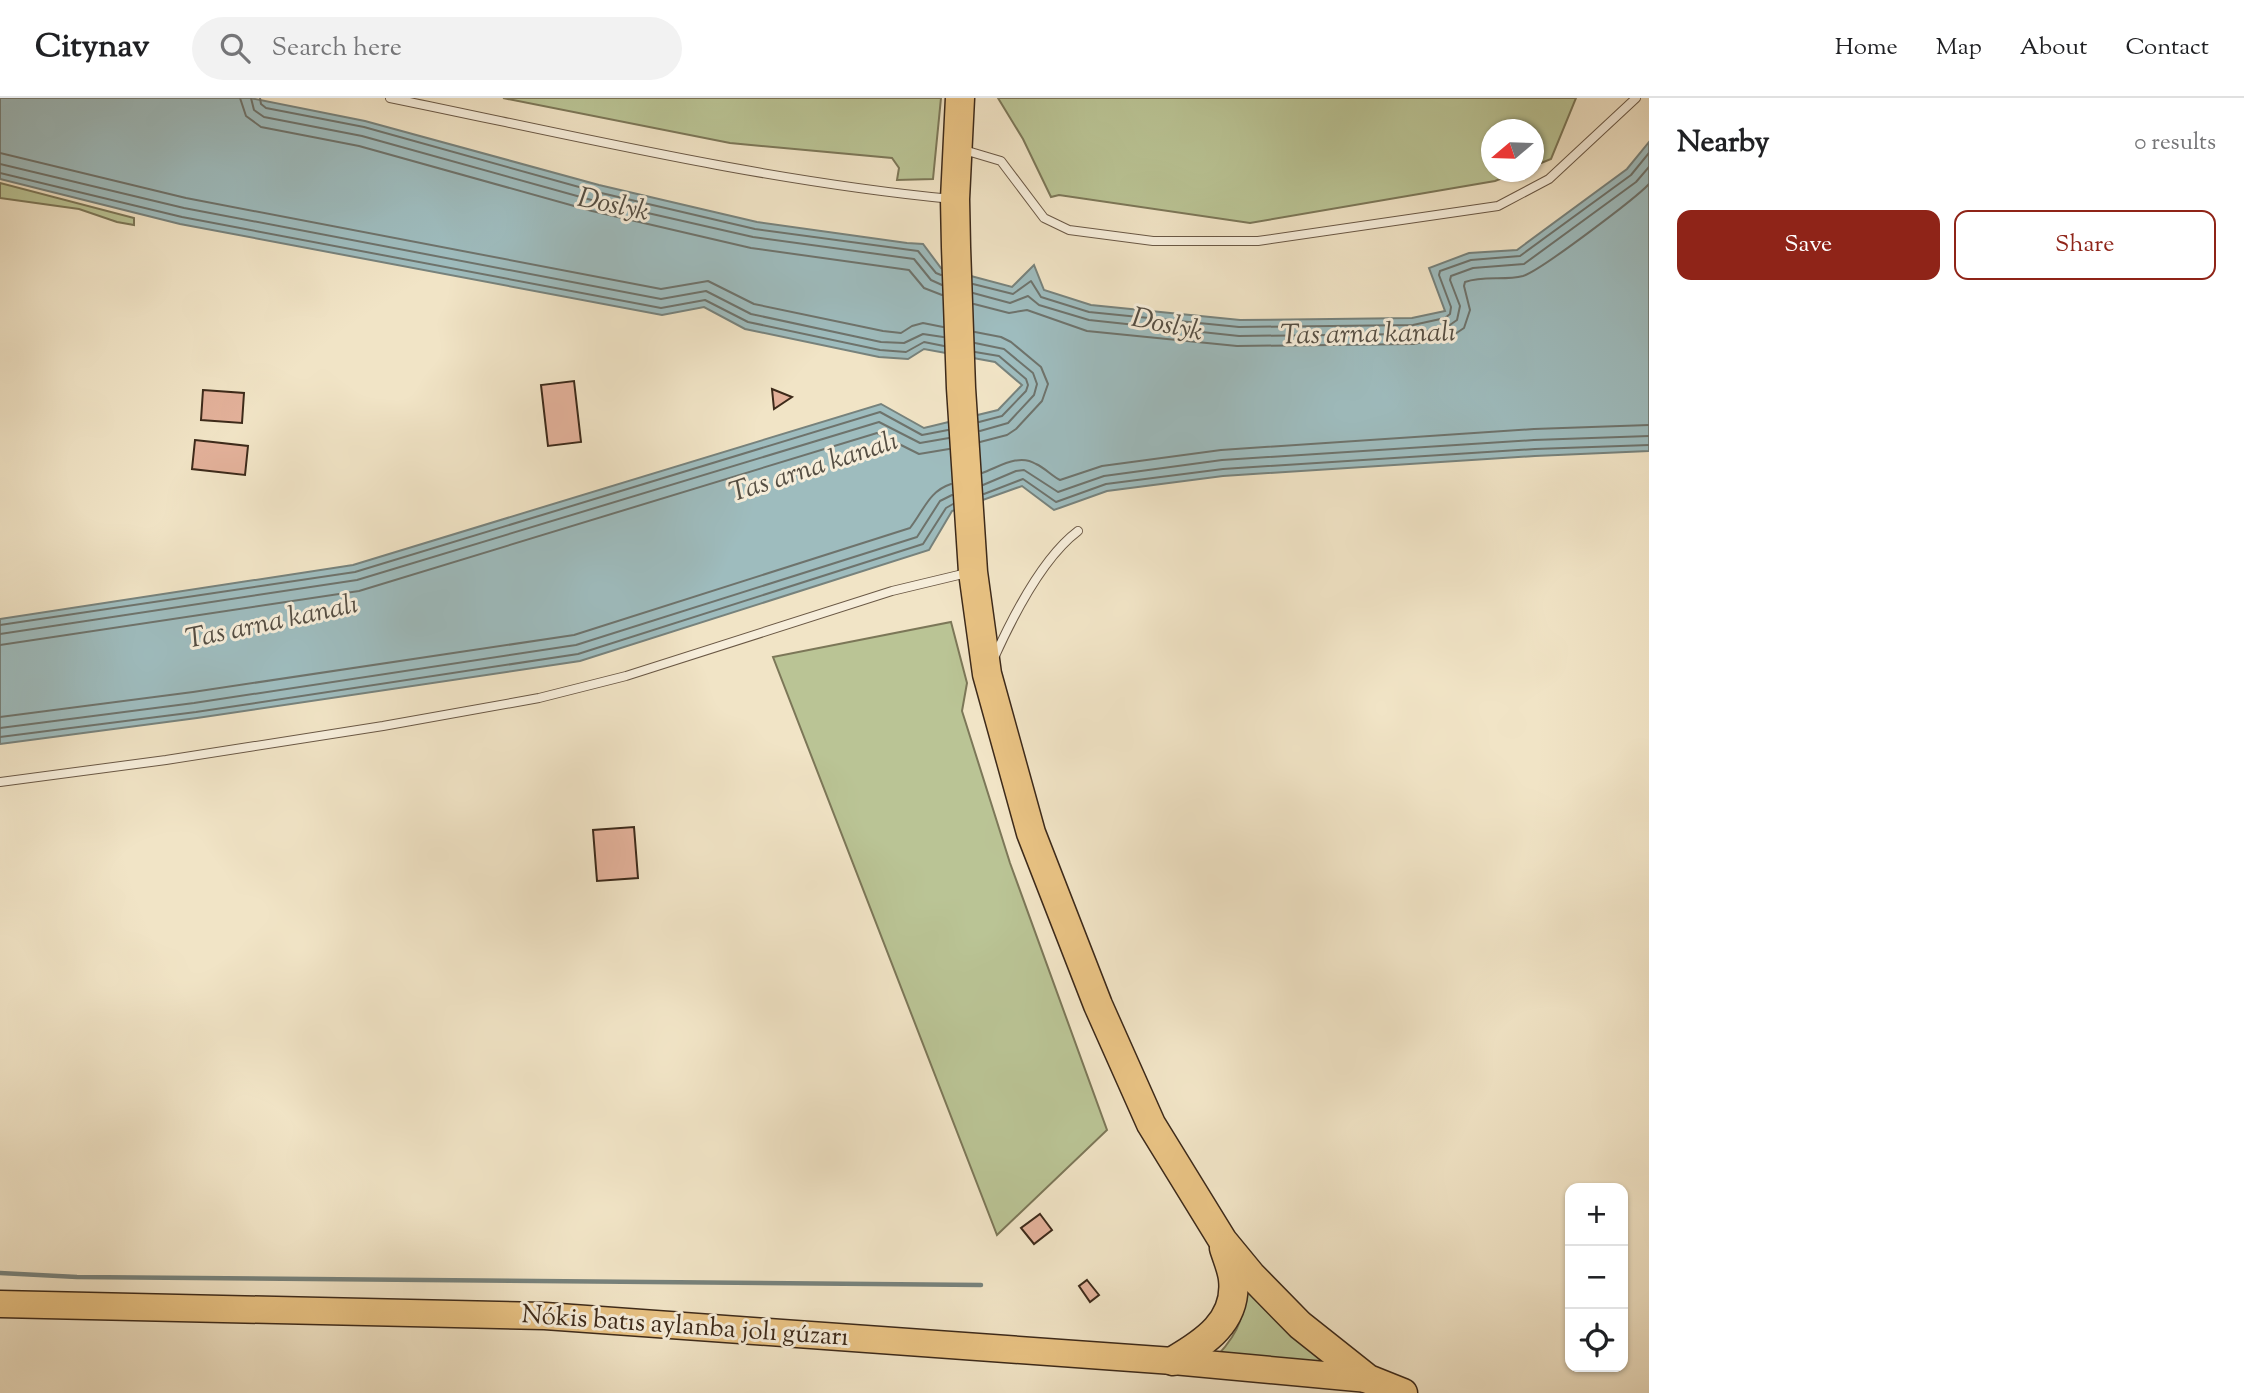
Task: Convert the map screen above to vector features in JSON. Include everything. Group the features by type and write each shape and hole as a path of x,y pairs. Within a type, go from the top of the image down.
{"highway":[{"path":"960,98 955,199 956,247 960,372 973,572 987,674 1031,834 1098,1005 1151,1124 1223,1241 1251,1275 1300,1325 1368,1378 1403,1393"},
{"path":"1173,1361 1204,1343 1221,1326 1231,1306 1233,1280 1223,1241"}],"main road":[{"name":"Nókis batıs aylanba jolı gúzarı","path":"0,1304 545,1316 1173,1361 1368,1378"}],"lane":[{"path":"390,98 638,149 846,187 955,199"},
{"path":"957,148 1001,161 1044,218 1069,230 1153,241 1258,242 1498,206 1549,179 1636,98"},
{"path":"987,674 1012,620 1061,544 1078,531"},
{"path":"0,782 166,760 539,698 626,676 892,591 973,572"}],"green space":[{"path":"503,98 941,98 933,179 897,180 899,168 892,158 730,143"},
{"path":"998,98 1576,98 1551,159 1544,162 1544,119 1481,119 1481,182 1489,182 1250,223 1059,195 1051,197 1023,139"},
{"path":"0,183 134,218 134,225 79,209 0,198"},
{"path":"951,622 967,683 962,711 1010,863 1107,1130 997,1235 773,657"},
{"path":"1244,1283 1338,1366 1218,1355 1240,1322"}],"water":[{"path":"0,98 250,98 365,121 599,185 757,222 923,244 941,268 1012,287 1034,265 1044,290 1091,305 1240,320 1412,318 1445,311 1429,268 1469,253 1517,250 1627,169 1649,142 1649,451 1223,476 1107,491 1054,510 1022,486 952,511 929,550 580,661 197,718 0,744 0,619 353,565 881,404 924,428 998,410 1022,385 995,362 924,349 908,359 879,357 745,329 704,307 662,315 180,224 0,179"}],"building":[{"path":"574,381 581,442 548,446 541,385"},
{"path":"772,389 792,397 774,409"},
{"path":"203,390 244,393 242,423 201,420"},
{"path":"195,440 248,446 245,475 192,469"},
{"path":"634,827 638,878 597,881 593,830"},
{"path":"1040,1214 1052,1230 1034,1244 1021,1228"},
{"path":"1087,1280 1099,1295 1090,1302 1079,1286"}],"waterway":[{"path":"0,1273 77,1277 981,1285"}],"water label":[{"name":"Doslyk","path":"613,206"},
{"name":"Doslyk","path":"1167,326"},
{"name":"Tas arna kanalı","path":"1368,335"},
{"name":"Tas arna kanalı","path":"814,468"},
{"name":"Tas arna kanalı","path":"272,623"}]}
